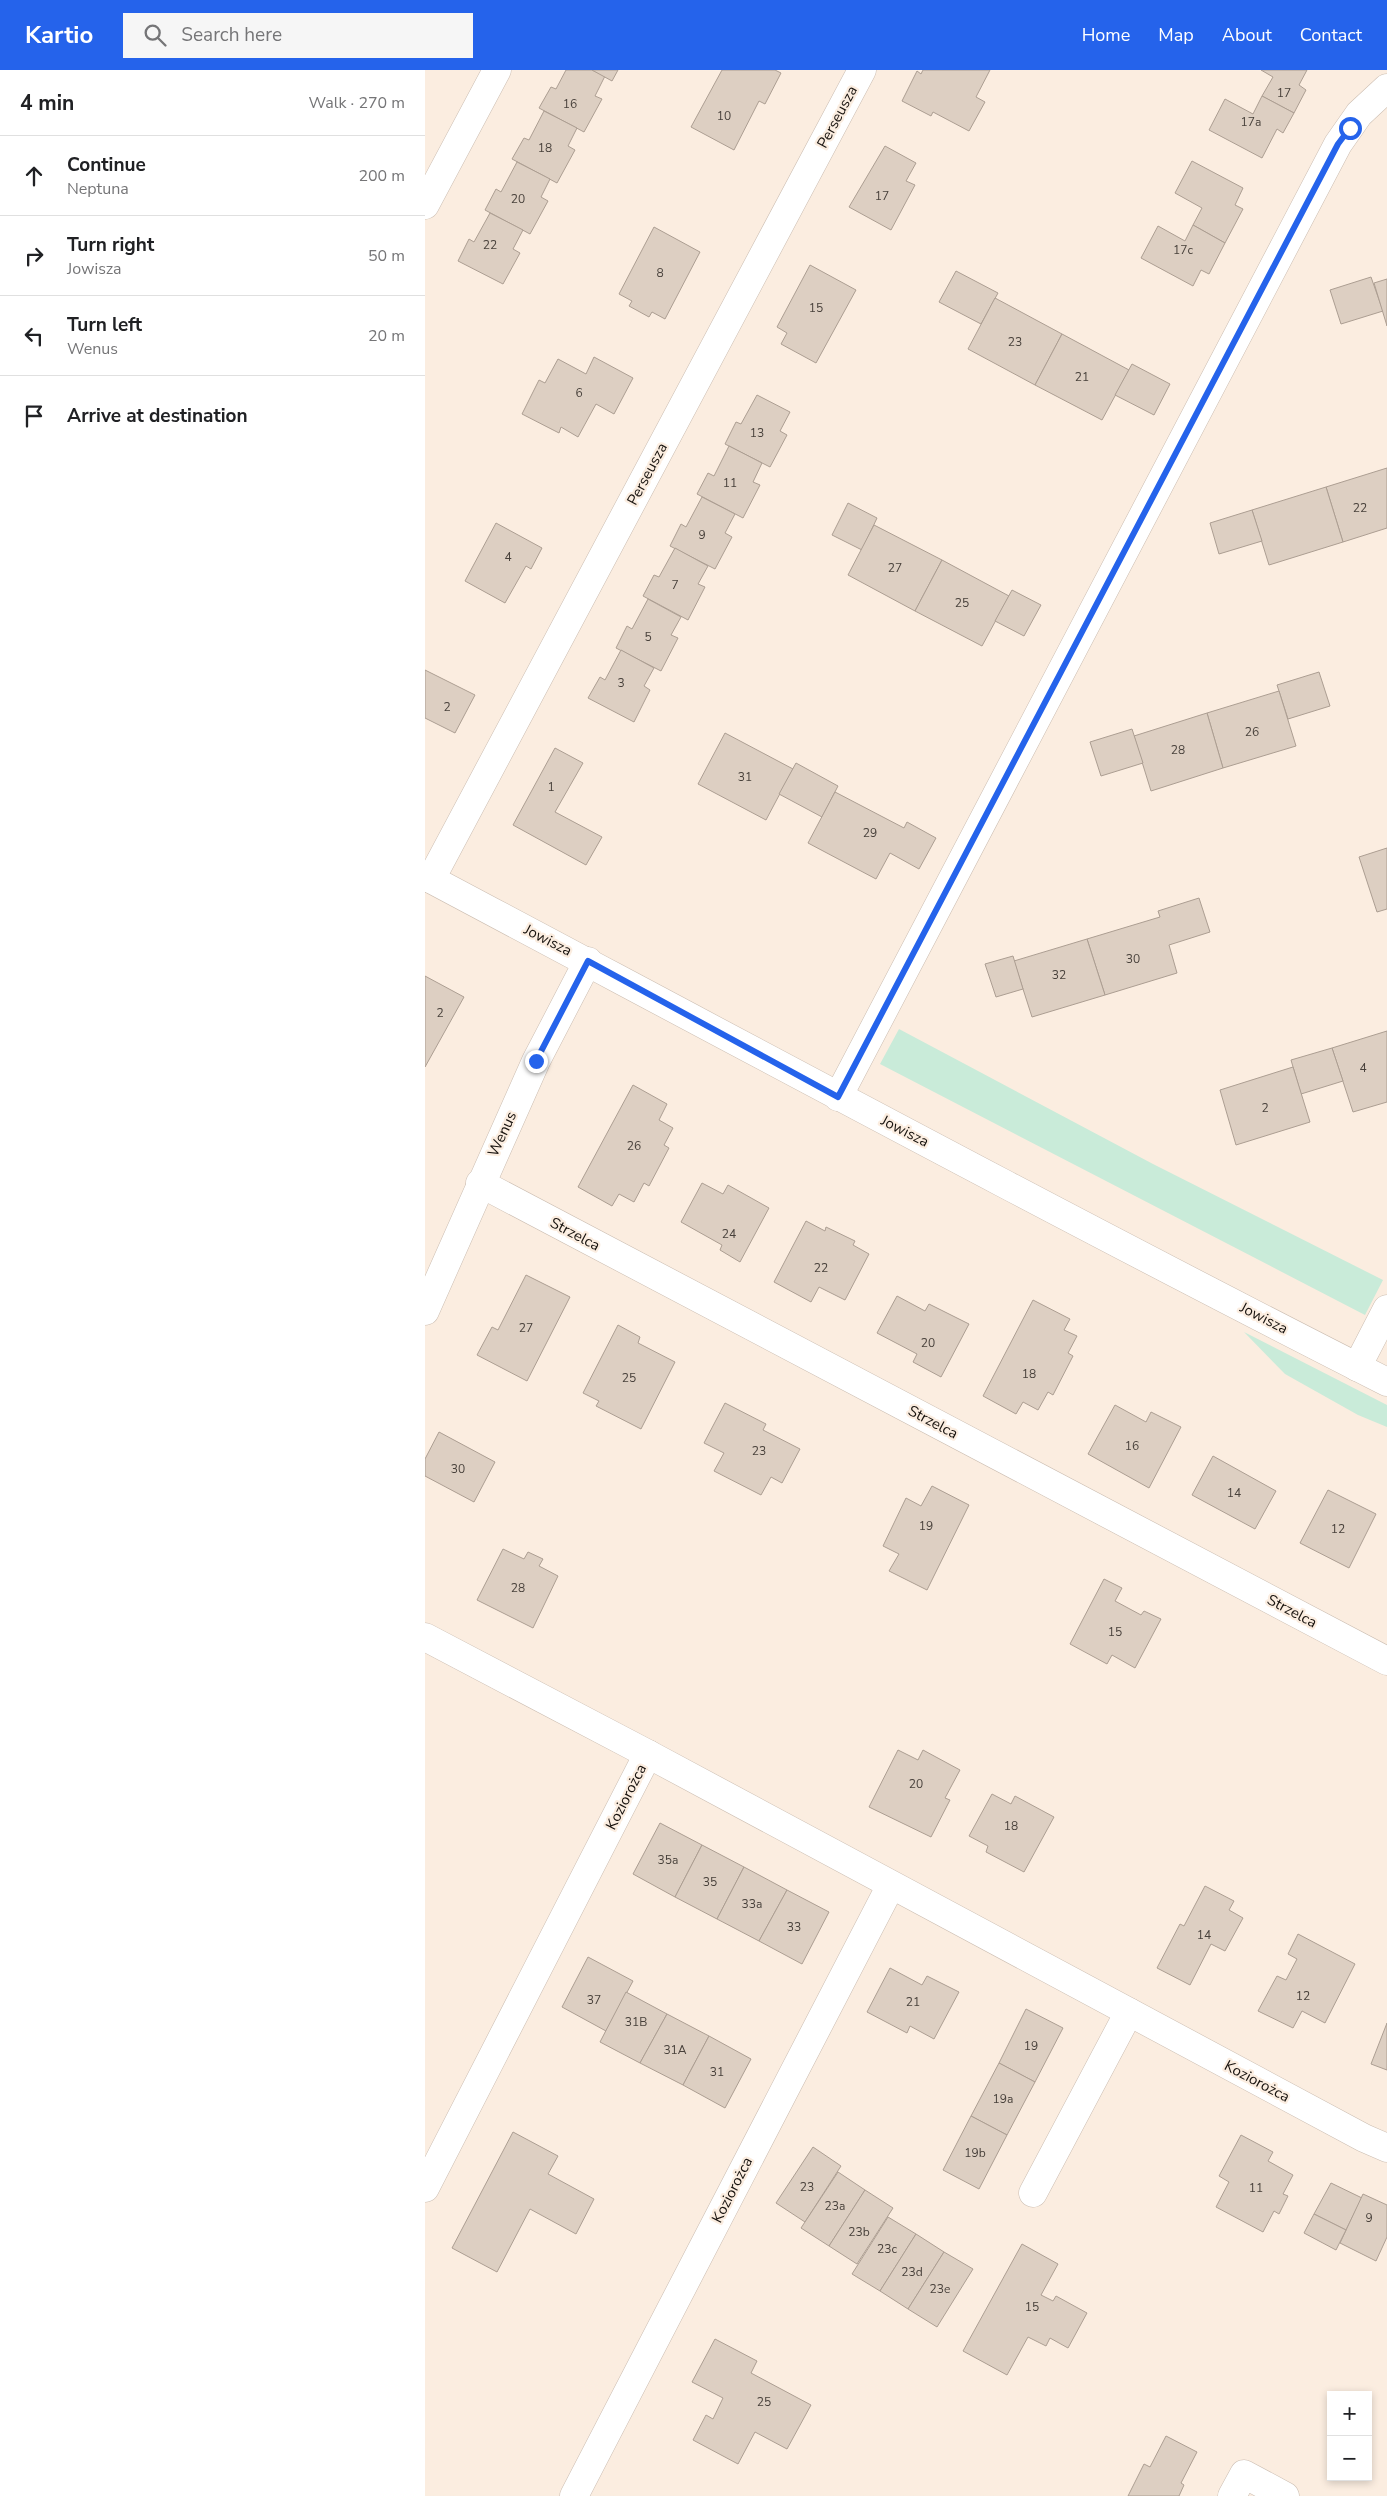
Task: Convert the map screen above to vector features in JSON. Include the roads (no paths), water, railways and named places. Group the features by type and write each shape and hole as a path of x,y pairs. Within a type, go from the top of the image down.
{"street":[{"path":"425,205 497,70"},
{"name":"Perseusza","path":"428,877 862,70"},
{"path":"838,1097 1338,144 1359,114 1387,88"},
{"name":"Jowisza","path":"428,877 588,961 838,1097 1387,1382"},
{"name":"Wenus","path":"425,1311 536,1061 588,961"},
{"name":"Strzelca","path":"480,1184 1387,1661"},
{"path":"1357,1367 1387,1309"},
{"name":"Koziorożca","path":"425,1637 648,1754 1364,2138 1387,2148"},
{"name":"Koziorożca","path":"425,2188 648,1754"},
{"name":"Koziorożca","path":"574,2496 891,1884"},
{"path":"1033,2193 1129,2012"},
{"path":"1232,2496 1244,2474 1285,2496"}]}
